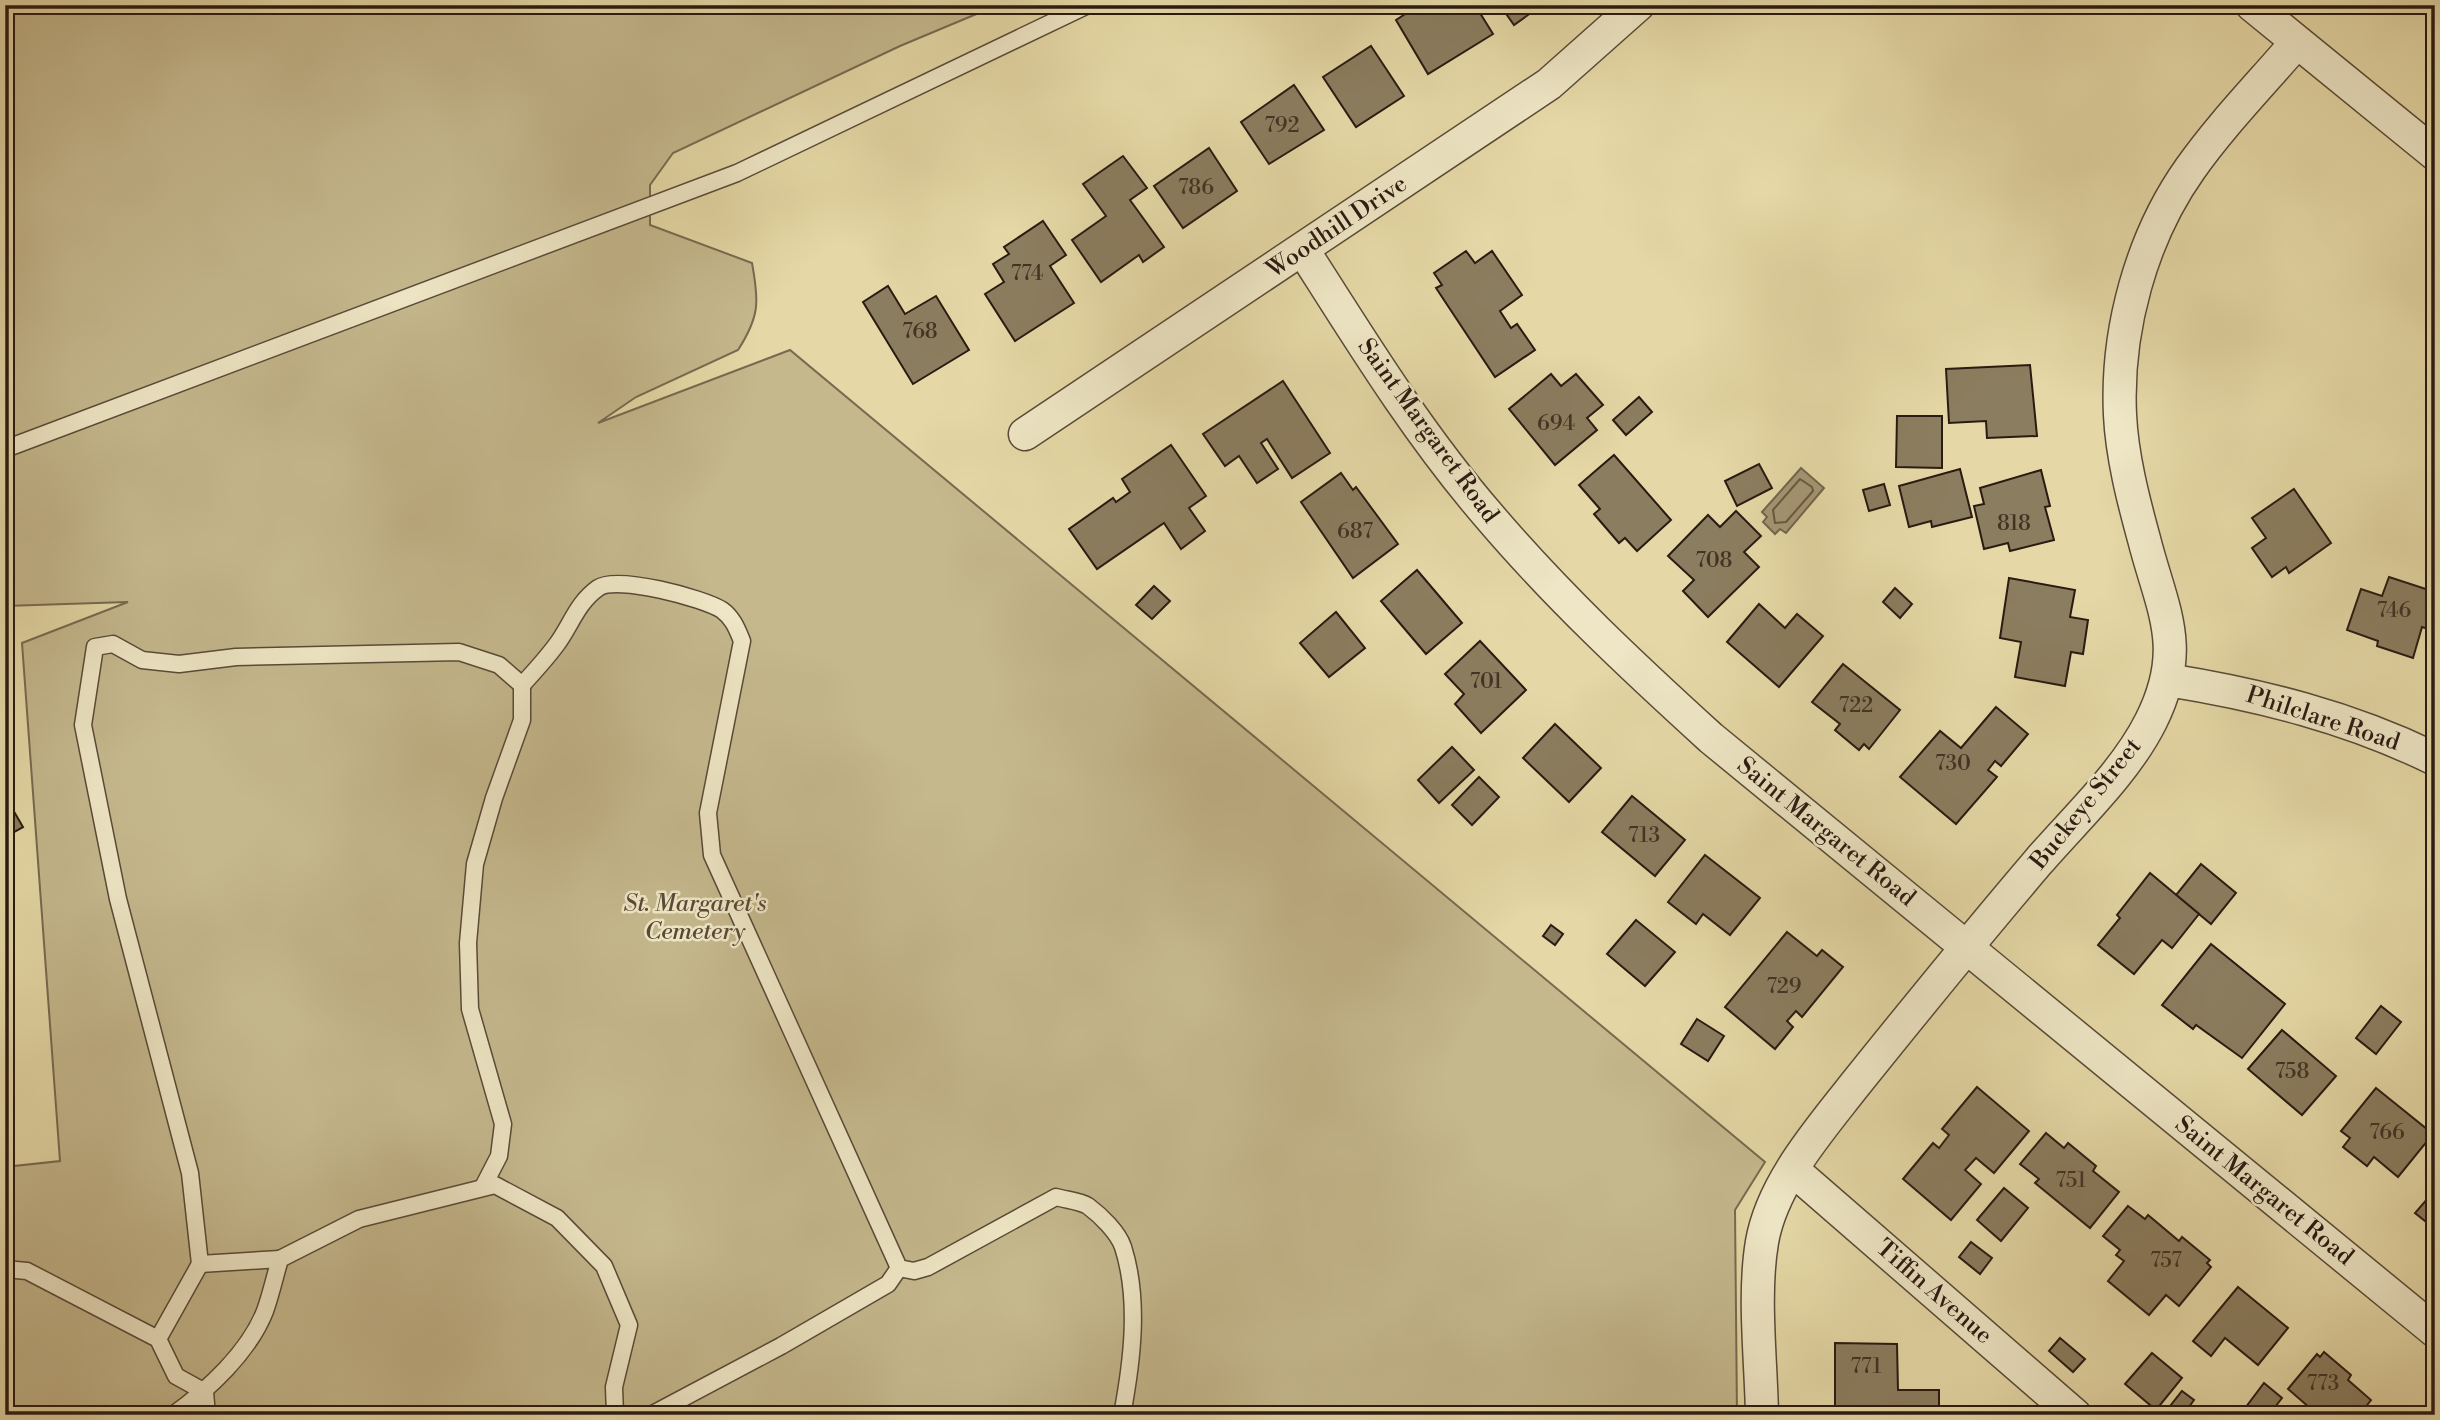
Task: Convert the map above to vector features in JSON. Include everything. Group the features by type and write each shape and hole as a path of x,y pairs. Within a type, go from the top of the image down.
{"street":[{"name":"Woodhill Drive","path":"1025,434 1549,84 1639,5"},
{"path":"2252,5 2435,154"},
{"name":"Buckeye Street","path":"1762,1415 1762,1242 1772,1205 1829,1117 1966,947 2120,767 2151,723 2168,680 2168,628 2161,591 2145,543 2130,480 2120,416 2122,360 2130,304 2151,240 2189,170 2297,43"},
{"name":"Saint Margaret Road","path":"1303,250 1428,438 1487,515 1552,587 1620,656 1711,738 2435,1331"},
{"name":"Philclare Road","path":"2168,680 2250,693 2307,708 2435,759"},
{"name":"Tiffin Avenue","path":"1793,1170 2075,1415"}],"lane":[{"path":"5,449 737,173 1088,5"},
{"path":"483,1187 499,1156 503,1124 470,1009 468,943 475,864 494,798 522,719 522,685 558,643 578,608 600,587 622,584 685,596 721,610 734,621 742,641 708,813 712,855 899,1268"},
{"path":"158,1339 200,1264 190,1173 118,899 83,725 95,647 113,644 142,660 179,664 236,657 459,652 499,665 522,685"},
{"path":"200,1264 280,1259 359,1219 495,1185 557,1218 604,1266 629,1325 614,1387 615,1415"},
{"path":"899,1268 914,1270 928,1267 1056,1197 1086,1205 1107,1223 1123,1245 1132,1326 1131,1362 1122,1415"},
{"path":"173,1415 205,1392 243,1346 264,1313 280,1259"},
{"path":"651,1415 782,1346 888,1284 899,1268"},
{"path":"5,1269 27,1271 158,1339 176,1376 205,1392"},
{"path":"205,1392 207,1415"}],"green space":[{"name":"St. Margaret's Cemetery","path":"5,5 998,5 900,46 673,153 650,185 650,225 752,263 756,288 754,318 738,350 636,397 598,423 790,350 1765,1162 1735,1210 1737,1415 5,1415 5,1167 60,1161 22,643 128,602 5,606"}],"water":[{"path":"1801,468 1824,488 1786,533 1780,529 1775,534 1763,522 1767,517 1762,512"}],"building":[{"path":"1419,5 1475,5 1493,34 1428,74 1396,20"},
{"path":"1500,5 1542,5 1514,25"},
{"path":"1371,46 1404,96 1356,127 1323,77"},
{"path":"1294,85 1324,130 1269,164 1241,122"},
{"path":"1209,148 1237,191 1183,228 1154,186"},
{"path":"1123,156 1147,188 1130,200 1164,247 1143,262 1139,255 1101,282 1072,240 1106,216 1083,184"},
{"path":"1043,221 1066,255 1050,266 1074,303 1015,341 985,294 1004,282 993,264 1009,254 1004,247"},
{"path":"1466,251 1475,263 1492,251 1522,295 1500,311 1511,328 1517,324 1535,350 1495,377 1436,288 1442,285 1434,273"},
{"path":"888,286 905,314 936,296 969,350 913,384 863,302"},
{"path":"2030,365 2037,436 1987,438 1986,421 1949,423 1946,369"},
{"path":"1551,374 1561,386 1576,374 1603,405 1587,418 1597,430 1555,465 1509,409"},
{"path":"1283,381 1330,453 1292,478 1267,439 1261,443 1278,469 1257,483 1239,456 1225,466 1203,434"},
{"path":"1639,397 1652,412 1626,435 1613,420"},
{"path":"1897,416 1942,416 1942,468 1896,467"},
{"path":"1171,445 1206,496 1189,508 1205,531 1181,549 1164,523 1097,569 1069,529 1113,498 1116,502 1130,492 1122,479"},
{"path":"1614,455 1671,520 1637,551 1625,538 1619,543 1594,514 1600,509 1579,485"},
{"path":"1759,464 1772,488 1737,506 1725,481"},
{"path":"1960,469 1972,517 1932,527 1931,521 1909,527 1899,486"},
{"path":"2041,470 2050,506 2045,507 2054,540 2010,551 2008,543 1984,549 1974,506 1984,504 1980,488"},
{"path":"1341,473 1353,490 1356,487 1398,544 1353,578 1301,502"},
{"path":"1884,484 1890,505 1869,511 1863,490"},
{"path":"2294,489 2331,543 2289,573 2286,567 2272,577 2252,548 2266,538 2252,518"},
{"path":"1736,511 1761,536 1744,552 1759,567 1708,617 1683,591 1694,580 1668,556 1708,515 1720,527"},
{"path":"1417,570 1462,623 1426,654 1381,601"},
{"path":"2389,577 2435,592 2435,631 2422,627 2413,658 2377,646 2378,641 2347,630 2361,589 2382,596"},
{"path":"2009,578 2075,590 2070,617 2088,620 2083,654 2071,652 2065,686 2015,677 2021,642 2000,638"},
{"path":"1154,586 1170,601 1152,619 1136,605"},
{"path":"1895,588 1912,604 1900,618 1883,602"},
{"path":"1759,604 1785,628 1797,614 1823,636 1779,687 1727,642"},
{"path":"1336,612 1365,648 1329,677 1300,643"},
{"path":"1480,641 1526,690 1481,733 1455,704 1464,694 1445,674"},
{"path":"1843,664 1900,710 1869,749 1864,744 1859,750 1835,730 1840,724 1812,702"},
{"path":"1996,707 2028,734 2001,766 1995,761 1988,770 1997,777 1956,824 1900,777 1940,731 1961,748"},
{"path":"1555,724 1601,768 1569,802 1523,758"},
{"path":"1452,747 1474,770 1439,803 1418,780"},
{"path":"1479,777 1499,797 1472,825 1452,805"},
{"path":"5,796 23,827 5,837"},
{"path":"1632,796 1685,840 1655,876 1602,832"},
{"path":"1705,855 1760,898 1730,935 1703,914 1696,924 1668,902"},
{"path":"2201,864 2236,893 2211,924 2176,895"},
{"path":"2150,873 2199,914 2172,948 2162,940 2134,974 2098,945 2120,918 2117,915"},
{"path":"1636,920 1675,952 1645,986 1607,954"},
{"path":"1551,925 1563,934 1555,945 1543,936"},
{"path":"1787,932 1817,956 1822,950 1843,967 1802,1017 1796,1011 1787,1021 1793,1027 1775,1049 1725,1007"},
{"path":"2211,944 2285,1004 2242,1058 2196,1025 2193,1029 2162,1005"},
{"path":"2381,1006 2401,1022 2376,1054 2356,1038"},
{"path":"1697,1019 1724,1036 1708,1061 1681,1044"},
{"path":"2282,1030 2336,1076 2302,1115 2248,1069"},
{"path":"1977,1087 2029,1131 1994,1173 1976,1158 1965,1170 1981,1184 1951,1220 1903,1179 1933,1143 1939,1148 1949,1135 1942,1129"},
{"path":"2376,1088 2433,1134 2398,1177 2374,1157 2367,1166 2343,1147 2350,1138 2341,1131"},
{"path":"2046,1133 2064,1148 2068,1143 2096,1166 2093,1171 2119,1192 2090,1228 2035,1183 2039,1179 2020,1164"},
{"path":"2004,1188 2028,1208 2001,1241 1977,1220"},
{"path":"2435,1190 2435,1229 2415,1213"},
{"path":"2128,1206 2145,1219 2148,1215 2179,1241 2182,1237 2210,1260 2207,1263 2211,1267 2179,1306 2166,1295 2149,1315 2108,1281 2124,1261 2116,1255 2120,1250 2103,1236"},
{"path":"1971,1242 1992,1258 1980,1274 1959,1257"},
{"path":"2238,1287 2288,1328 2258,1365 2225,1338 2211,1356 2193,1341"},
{"path":"2060,1338 2085,1359 2073,1372 2049,1351"},
{"path":"1835,1343 1897,1344 1898,1390 1939,1390 1939,1415 1835,1415"},
{"path":"2324,1352 2351,1375 2348,1380 2371,1400 2359,1415 2318,1415 2288,1389 2317,1354 2320,1357"},
{"path":"2152,1353 2182,1378 2156,1410 2125,1384"},
{"path":"2264,1383 2282,1398 2269,1415 2247,1415 2243,1411"},
{"path":"2182,1391 2194,1400 2183,1415 2163,1415"}]}
